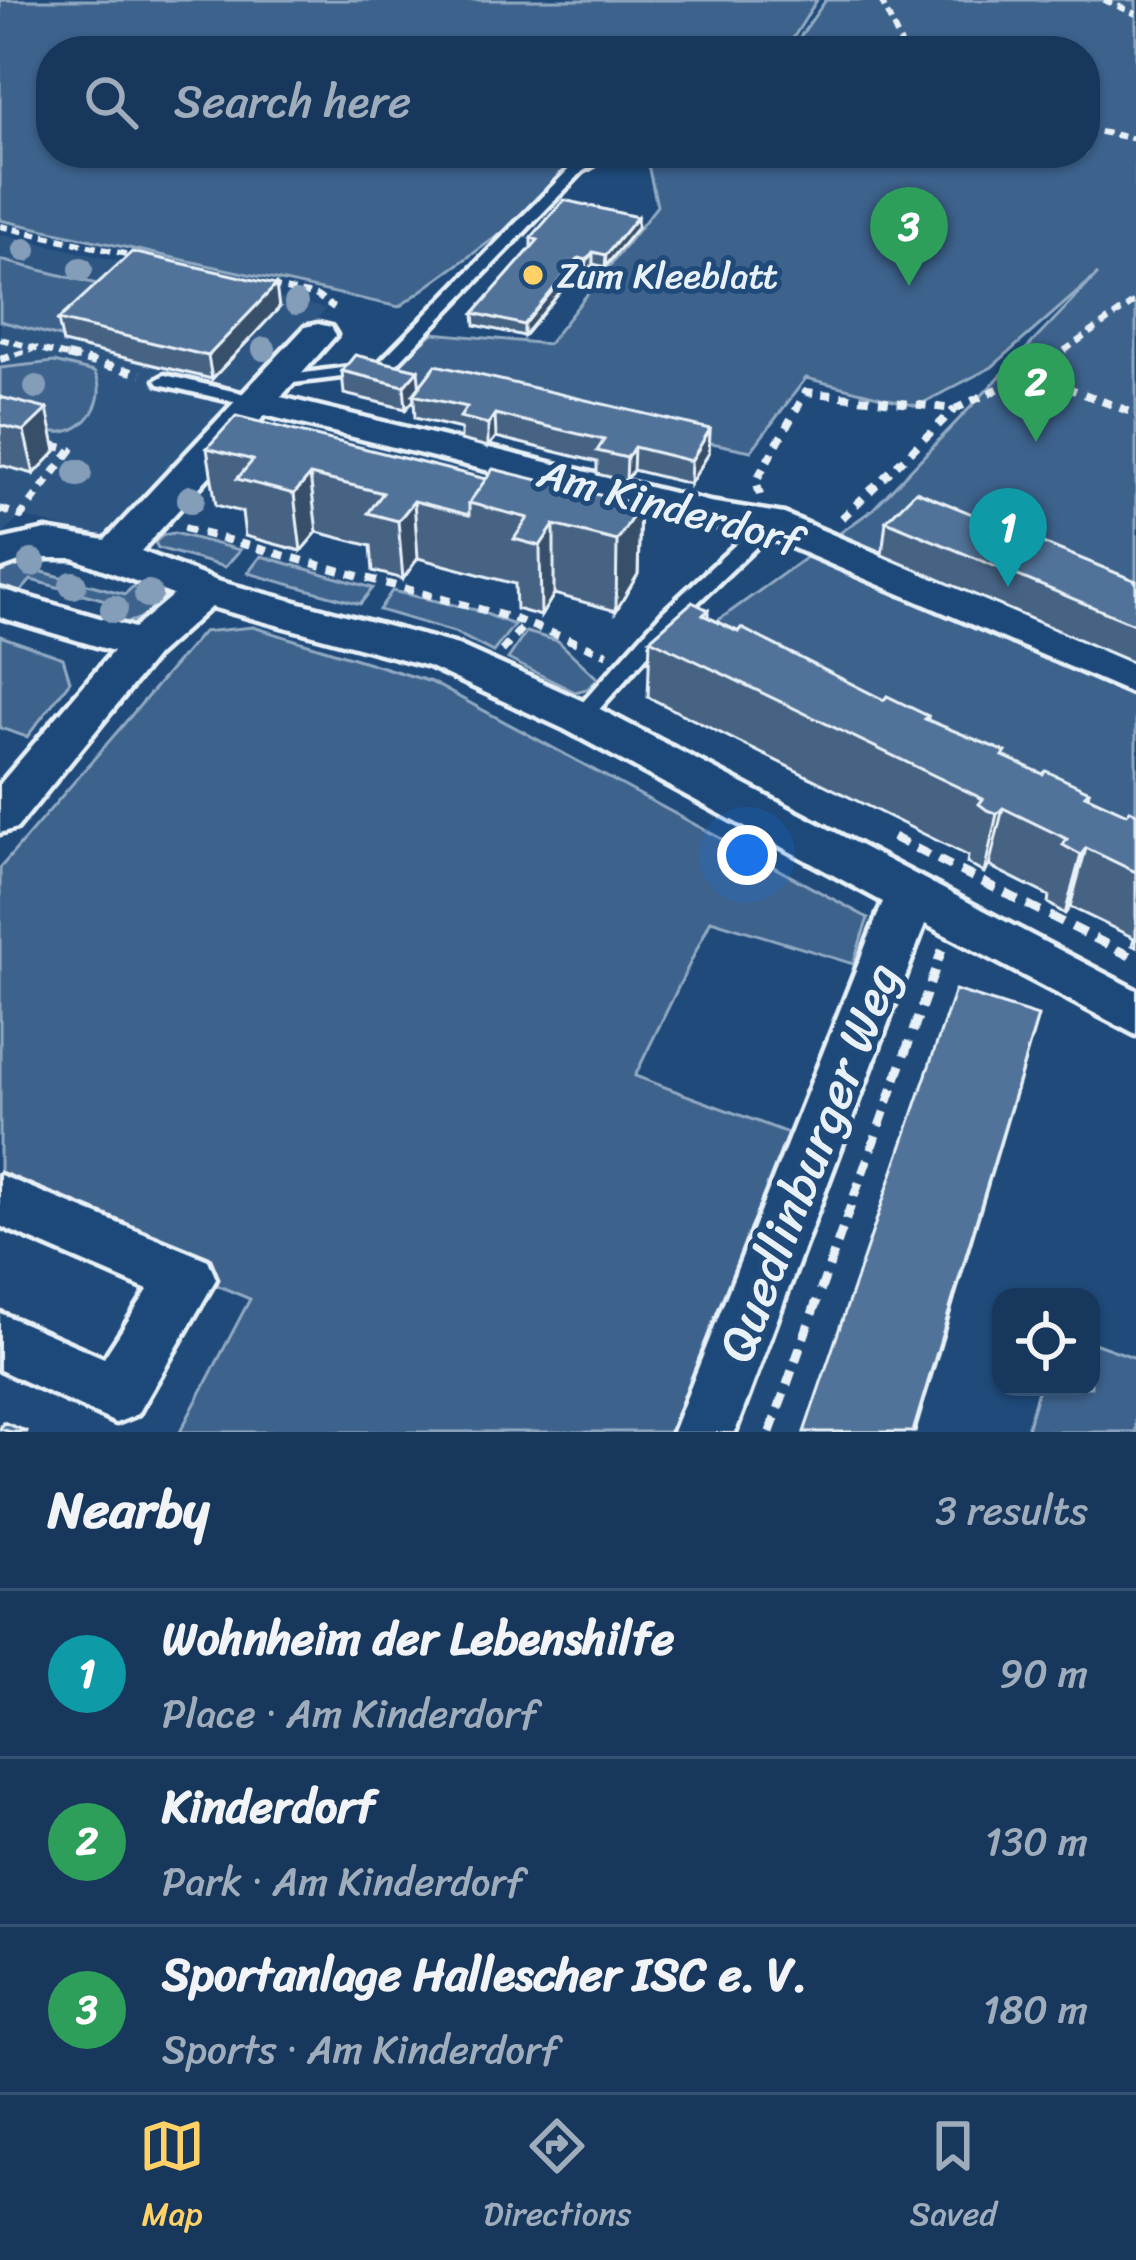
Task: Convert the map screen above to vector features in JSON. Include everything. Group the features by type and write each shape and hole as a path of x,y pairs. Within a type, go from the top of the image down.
{"street":[{"path":"112,557 318,335"},
{"name":"Am Kinderdorf","path":"266,392 710,514 770,523 1136,680"},
{"path":"0,556 17,544 49,541 112,557 203,591 443,655 580,718 1136,1014"},
{"path":"0,816 142,645 203,591"},
{"path":"0,603 142,645"},
{"name":"Quedlinburger Weg","path":"704,1432 933,903"},
{"path":"0,1200 187,1279 116,1394 0,1341"}],"lane":[{"path":"165,380 266,392 384,367 578,168"},
{"path":"580,718 670,617 770,523"}],"path":[{"path":"881,0 897,36"},
{"path":"1104,0 1136,14"},
{"path":"1100,133 1136,139"},
{"path":"0,226 158,261"},
{"path":"249,281 331,302 335,310 318,335"},
{"path":"955,410 806,392 755,481 770,523 834,526 955,410 1030,374 1136,301"},
{"path":"0,339 165,380"},
{"path":"0,359 36,349"},
{"path":"1030,374 1136,414"},
{"path":"0,509 21,516 71,450 34,440"},
{"path":"148,519 526,623 627,665"},
{"path":"242,560 253,547"},
{"path":"378,596 388,583"},
{"path":"497,656 526,623"},
{"path":"770,1432 933,903"}],"shaded area":[{"path":"0,0 817,0 794,36 36,36 36,168 565,168 532,211 399,307 0,220"},
{"path":"826,0 1136,0 1136,830 702,632 872,510 1098,274 992,367 917,406 806,378 751,451 383,376 433,333 548,344 657,206 649,168 1100,168 1100,36 801,36"},
{"path":"0,234 326,309 104,538 21,516 0,537"},
{"path":"0,260 113,288 60,337 0,321"},
{"path":"54,362 94,372 97,403 85,421 56,432 0,418 0,368"},
{"path":"174,533 240,550 225,567 158,548 155,542"},
{"path":"51,555 39,571 125,594 140,580 163,591 162,602 140,618 119,623 100,620 113,602 31,580 15,598 0,589 0,572 15,559"},
{"path":"261,556 373,588 360,604 248,573"},
{"path":"392,591 476,610 514,625 493,652 454,632 379,610"},
{"path":"253,627 431,682 868,918 853,964 711,920 635,1076 788,1133 671,1432 180,1432 250,1299 0,1194 0,868 203,632"},
{"path":"526,632 558,641 598,679 575,692 508,659"},
{"path":"0,636 63,658 70,681 27,737 0,728"},
{"path":"1100,1345 1136,1358 1136,1432 1026,1432 1036,1396 1100,1396"}],"building":[{"path":"564,200 637,217 606,255 593,252 587,260 579,258 524,325 474,313 538,240 531,238"},
{"path":"132,252 276,285 208,356 58,320"},
{"path":"355,355 418,370 404,386 342,371"},
{"path":"436,365 710,429 691,461 634,447 627,458 597,451 604,440 495,414 488,424 460,417 467,407 413,395"},
{"path":"0,397 47,409 24,431 0,425"},
{"path":"236,416 486,479 469,503 469,515 414,501 398,521 368,513 383,493 310,475 294,494 237,479 253,460 207,448"},
{"path":"493,469 640,505 617,541 554,525 540,546 514,539 528,518 469,503"},
{"path":"916,491 1136,581 1136,625 886,521"},
{"path":"692,602 708,610 703,615 738,632 741,628 884,700 887,696 928,716 925,719 1006,752 1003,756 1089,791 1085,795 1127,814 1130,810 1136,813 1136,872 1086,848 1081,855 1063,845 1067,839 1003,808 997,814 987,810 979,804 983,799 650,639"},
{"path":"955,990 1038,1016 913,1432 804,1432"},
{"path":"3,1422 28,1432 0,1429"}],"place":[{"name":"Zum Kleeblatt","path":"533,275"},
{"name":"Sportanlage Hallescher ISC e. V.","path":"909,286"},
{"name":"Kinderdorf","path":"1036,442"},
{"name":"Wohnheim der Lebenshilfe","path":"1008,587"}]}
